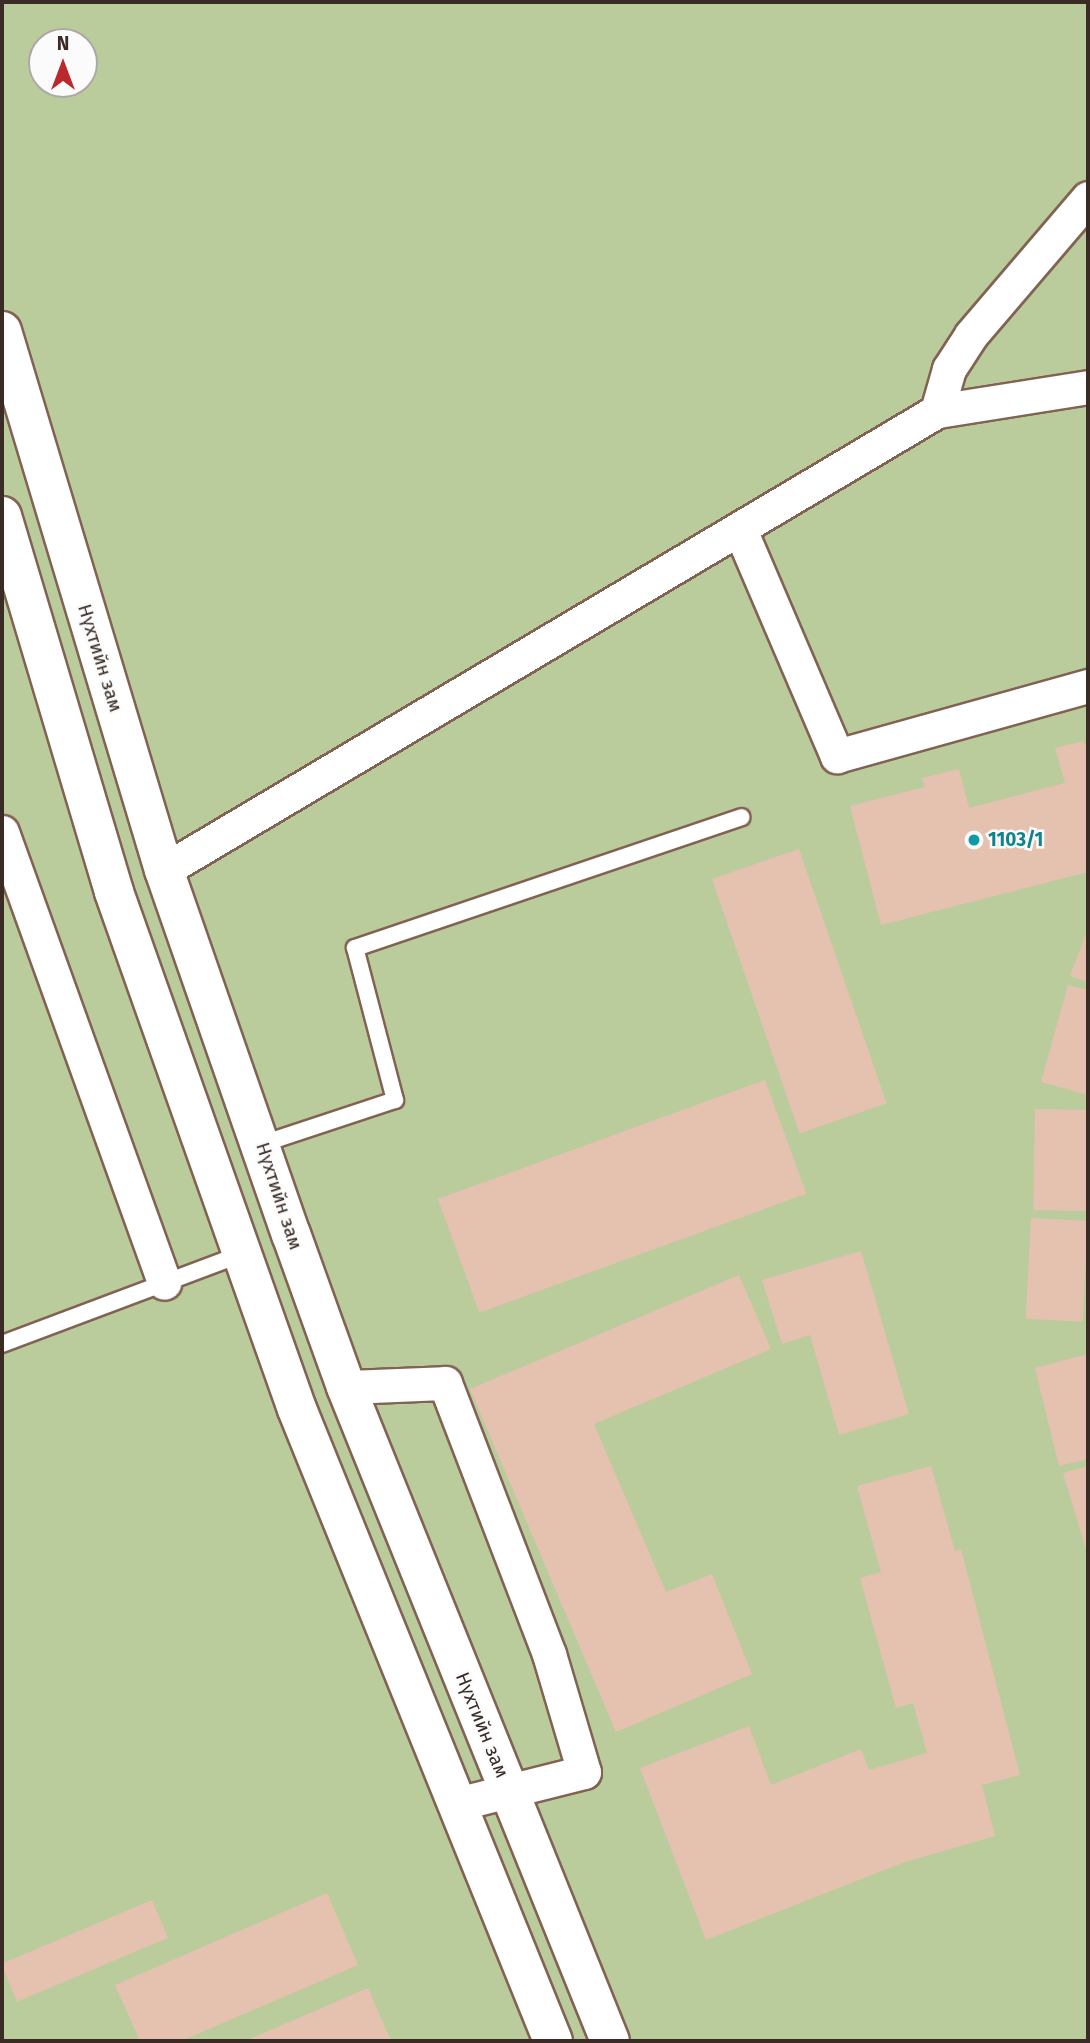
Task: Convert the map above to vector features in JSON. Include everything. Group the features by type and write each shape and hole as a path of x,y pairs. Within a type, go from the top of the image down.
{"main road":[{"name":"Нүхтийн зам","path":"2,331 164,870 346,1387 610,2041"},
{"path":"2,516 114,892 241,1254 553,2041"}],"street":[{"path":"937,411 949,369 971,335 1088,198"},
{"path":"164,870 741,532 937,411 1088,387"},
{"path":"741,532 837,756 1086,688"},
{"path":"2,832 164,1283"},
{"path":"346,1387 445,1383 549,1654 584,1772 457,1804"}],"lane":[{"path":"262,1144 395,1100 355,948 741,817"},
{"path":"2,1344 241,1254"}],"green space":[{"path":"2,2 1088,2 1088,2041 2,2041"}],"building":[{"name":"1103/1","path":"1083,741 1088,750 1088,872 881,925 850,806 925,787 922,778 959,769 969,808 1065,783 1055,748"},
{"path":"799,849 887,1103 800,1133 712,879"},
{"path":"1088,928 1088,982 1070,976"},
{"path":"1068,985 1088,990 1088,1095 1041,1082"},
{"path":"765,1080 806,1194 479,1313 438,1199"},
{"path":"1035,1109 1088,1110 1086,1211 1033,1210"},
{"path":"1031,1218 1088,1221 1083,1322 1026,1319"},
{"path":"861,1251 909,1414 839,1435 810,1335 782,1344 762,1280"},
{"path":"739,1275 771,1349 594,1424 666,1592 712,1574 752,1674 616,1732 470,1389"},
{"path":"1088,1354 1088,1459 1059,1466 1035,1368"},
{"path":"931,1466 955,1551 961,1549 1020,1775 982,1785 995,1836 905,1862 706,1940 640,1768 749,1726 771,1785 861,1749 869,1770 927,1753 913,1703 896,1708 860,1578 881,1572 857,1486"},
{"path":"1088,1466 1088,1556 1063,1473"},
{"path":"327,1893 358,1965 181,2041 140,2041 115,1985"},
{"path":"152,1900 168,1938 17,2002 2,1964"},
{"path":"368,1988 391,2041 245,2041"}],"place":[{"name":"1103/1","path":"974,840"}]}
